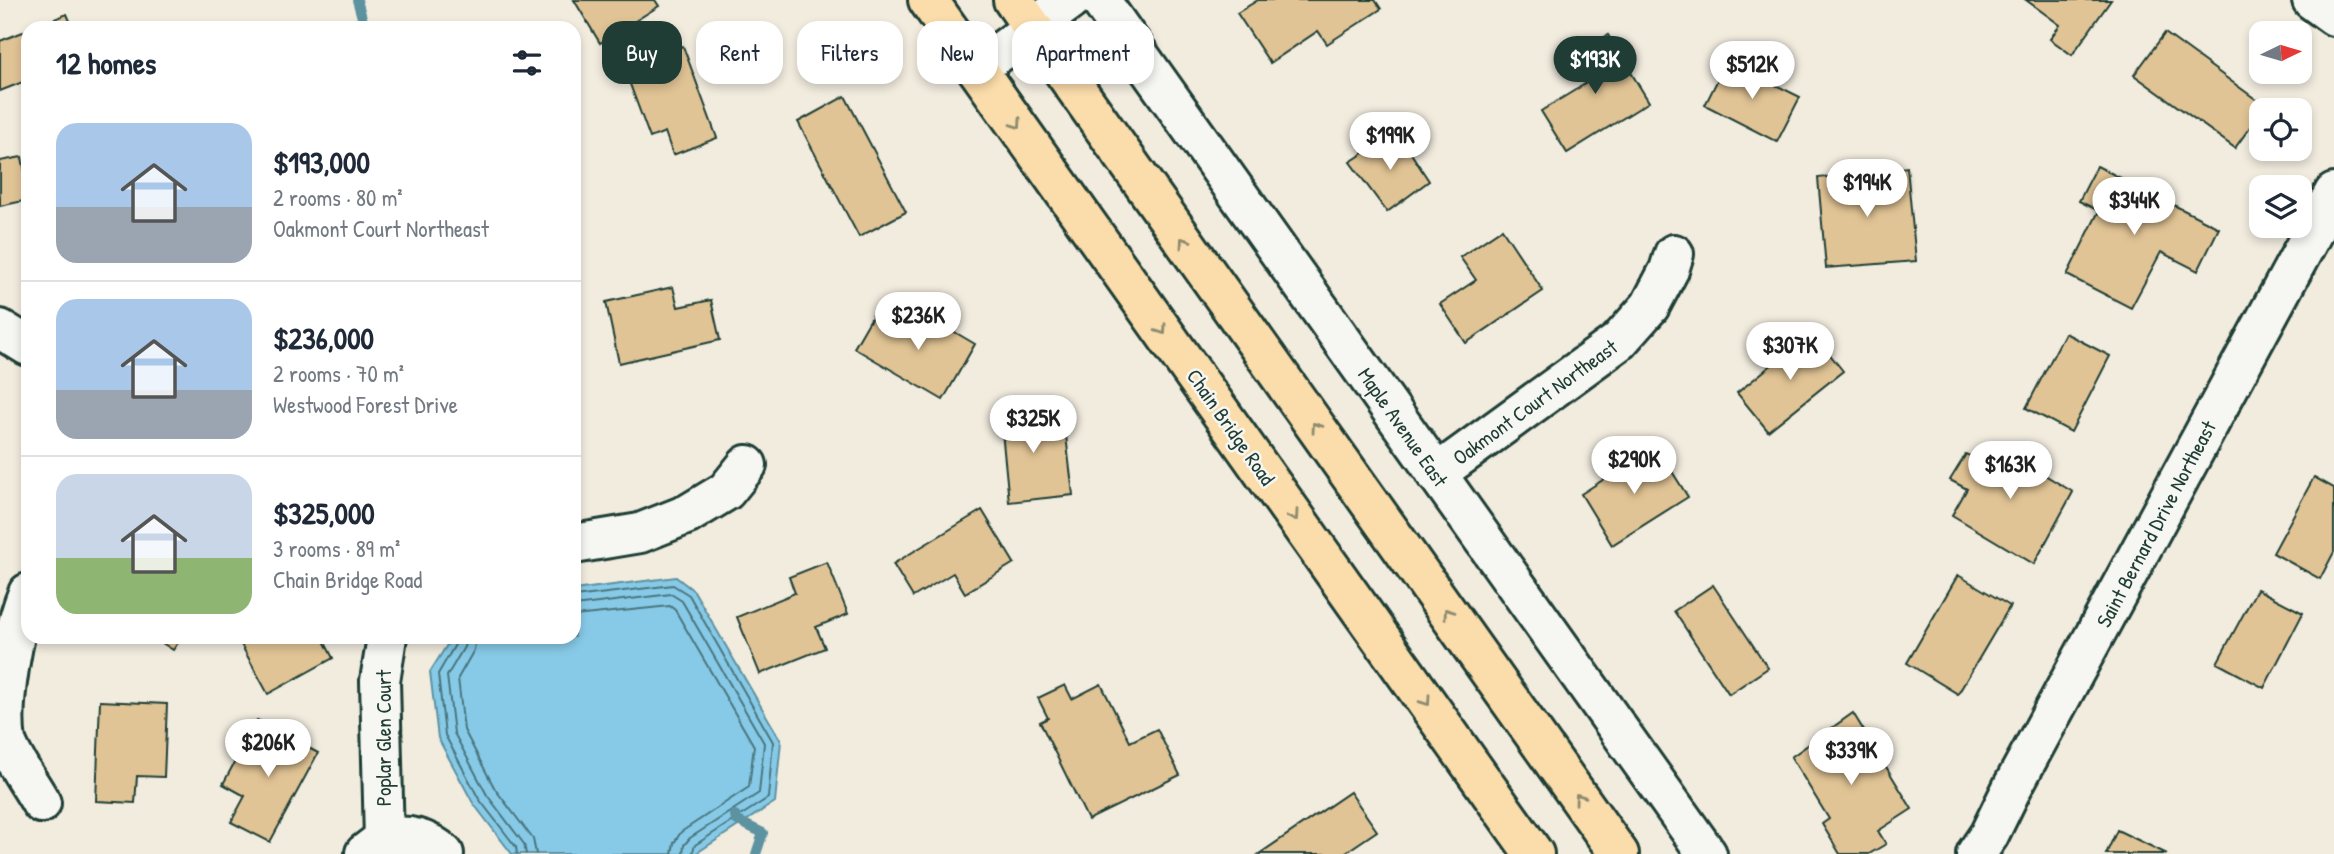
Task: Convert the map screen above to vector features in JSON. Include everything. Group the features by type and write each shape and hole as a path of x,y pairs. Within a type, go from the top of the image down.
{"main road":[{"name":"Chain Bridge Road","path":"928,0 943,21"},
{"path":"1023,14 1619,854"},
{"name":"Chain Bridge Road","path":"988,84 1534,854"}],"street":[{"path":"998,44 1023,14 1071,0"},
{"name":"Maple Avenue East","path":"1100,0 1707,854"},
{"path":"2312,0 2334,16"},
{"name":"Saint Bernard Drive Northeast","path":"1976,854 1989,835 2334,193"},
{"name":"Oakmont Court Northeast","path":"1436,474 1619,341 1650,306 1669,270 1674,254"},
{"path":"581,543 640,533 688,514 726,491 747,465"},
{"path":"21,610 6,667 1,723 6,743 41,803"},
{"name":"Poplar Glen Court","path":"374,847 380,681 386,644"},
{"path":"374,847 410,837 435,845 444,854"}],"water":[{"path":"676,577 694,591 781,741 775,802 695,854 512,854 473,803 438,738 430,672 448,644 581,644 581,589"}],"building":[{"path":"574,0 655,0 659,6 635,21 602,21 600,43"},
{"path":"1258,0 1375,0 1381,9 1327,44 1318,31 1270,63 1237,13"},
{"path":"2026,0 2111,0 2072,55 2050,39 2060,25"},
{"path":"67,14 70,21 50,21"},
{"path":"21,33 21,83 0,91 0,41"},
{"path":"2165,33 2254,98 2249,98 2249,128 2235,148 2134,75"},
{"path":"1608,35 1649,102 1567,153 1541,111 1585,84 1570,59"},
{"path":"682,46 717,138 673,155 665,132 650,138 630,84 682,84"},
{"path":"1727,61 1800,97 1777,142 1705,105"},
{"path":"845,96 906,212 859,237 798,122"},
{"path":"1397,132 1429,181 1387,212 1350,162"},
{"path":"21,157 21,202 0,206 0,161"},
{"path":"2097,166 2219,228 2198,271 2161,252 2131,308 2067,275 2099,211 2079,201"},
{"path":"1907,167 1916,261 1826,268 1818,178"},
{"path":"1502,229 1543,291 1466,343 1440,304 1476,280 1460,257"},
{"path":"673,287 678,307 711,300 720,340 619,363 606,302"},
{"path":"919,311 975,344 943,400 854,348 873,315 906,334"},
{"path":"1812,332 1843,371 1768,431 1737,393"},
{"path":"2065,333 2110,356 2071,432 2026,408"},
{"path":"1033,398 1036,430 1065,427 1073,495 1009,502 999,401"},
{"path":"1992,443 2073,492 2034,564 1952,515 1967,489 1950,480 1966,454 1980,462"},
{"path":"1656,446 1688,497 1612,545 1581,494"},
{"path":"2314,477 2334,488 2334,552 2320,579 2273,553"},
{"path":"982,510 1014,563 965,593 953,573 913,597 893,564"},
{"path":"827,562 848,614 816,627 825,648 760,674 737,617 795,593 789,577"},
{"path":"1958,575 2010,606 1958,694 1907,663"},
{"path":"1713,585 1768,668 1729,694 1674,611"},
{"path":"2257,589 2303,613 2264,688 2217,663"},
{"path":"164,644 177,644 173,650"},
{"path":"241,644 326,644 333,658 268,694"},
{"path":"1101,684 1130,742 1157,729 1180,775 1088,820 1040,722 1048,718 1038,698 1065,685 1072,699"},
{"path":"100,701 167,704 164,777 137,776 135,803 96,801"},
{"path":"1853,713 1912,809 1878,831 1886,844 1869,854 1840,854 1822,824 1829,819 1791,757"},
{"path":"257,720 318,753 270,842 231,822 245,796 223,784"},
{"path":"1350,792 1377,831 1343,854 1259,854"},
{"path":"2117,830 2167,854 2106,854"}],"waterway":[{"path":"357,0 363,21"},
{"path":"735,815 736,820 763,833 756,854"}]}
